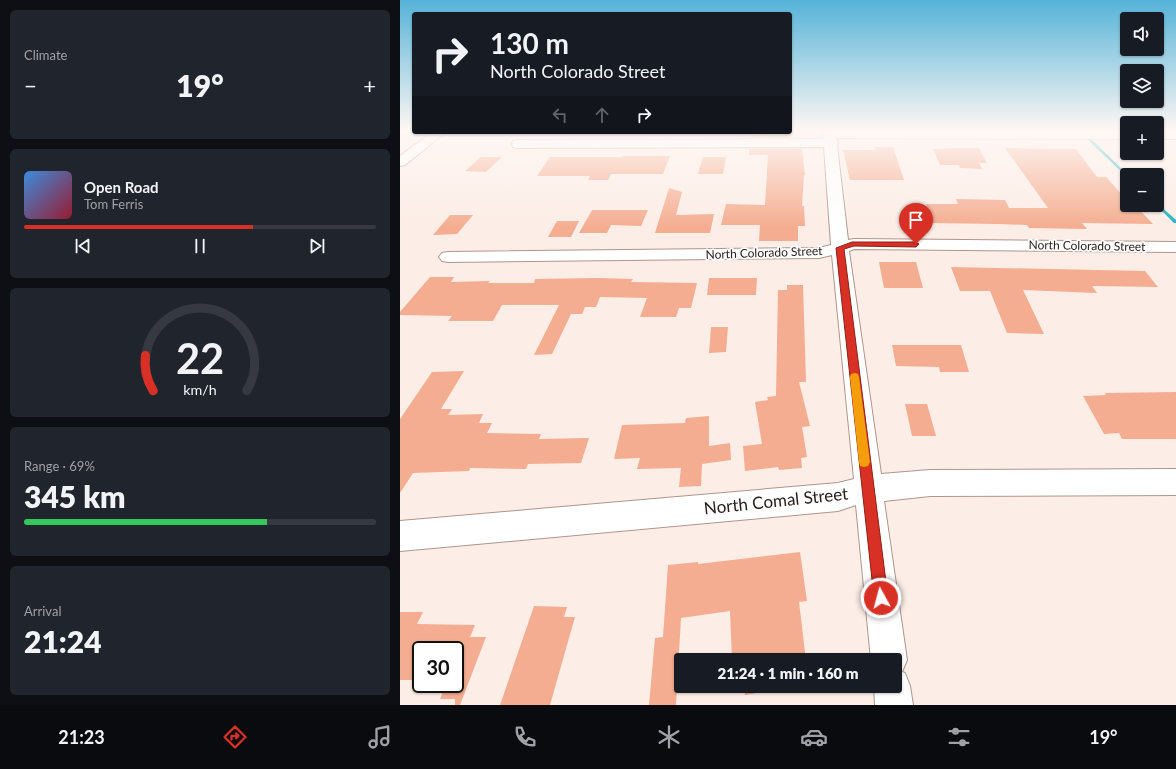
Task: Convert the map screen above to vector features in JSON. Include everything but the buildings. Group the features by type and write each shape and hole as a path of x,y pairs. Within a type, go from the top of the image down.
{"street":[{"path":"833,163 840,248 867,489 888,653"},
{"name":"North Colorado Street","path":"448,257 820,253 854,244 1176,247"},
{"name":"North Comal Street","path":"400,536 838,497 867,489 930,483 1176,482"},
{"path":"893,693 894,705"}],"waterway":[{"path":"1114,163 1120,169"},
{"path":"1164,211 1176,222"}],"slow traffic":[{"path":"855,377 864,462"}],"route":[{"path":"881,598 867,489 840,248 854,244 916,244"}]}
